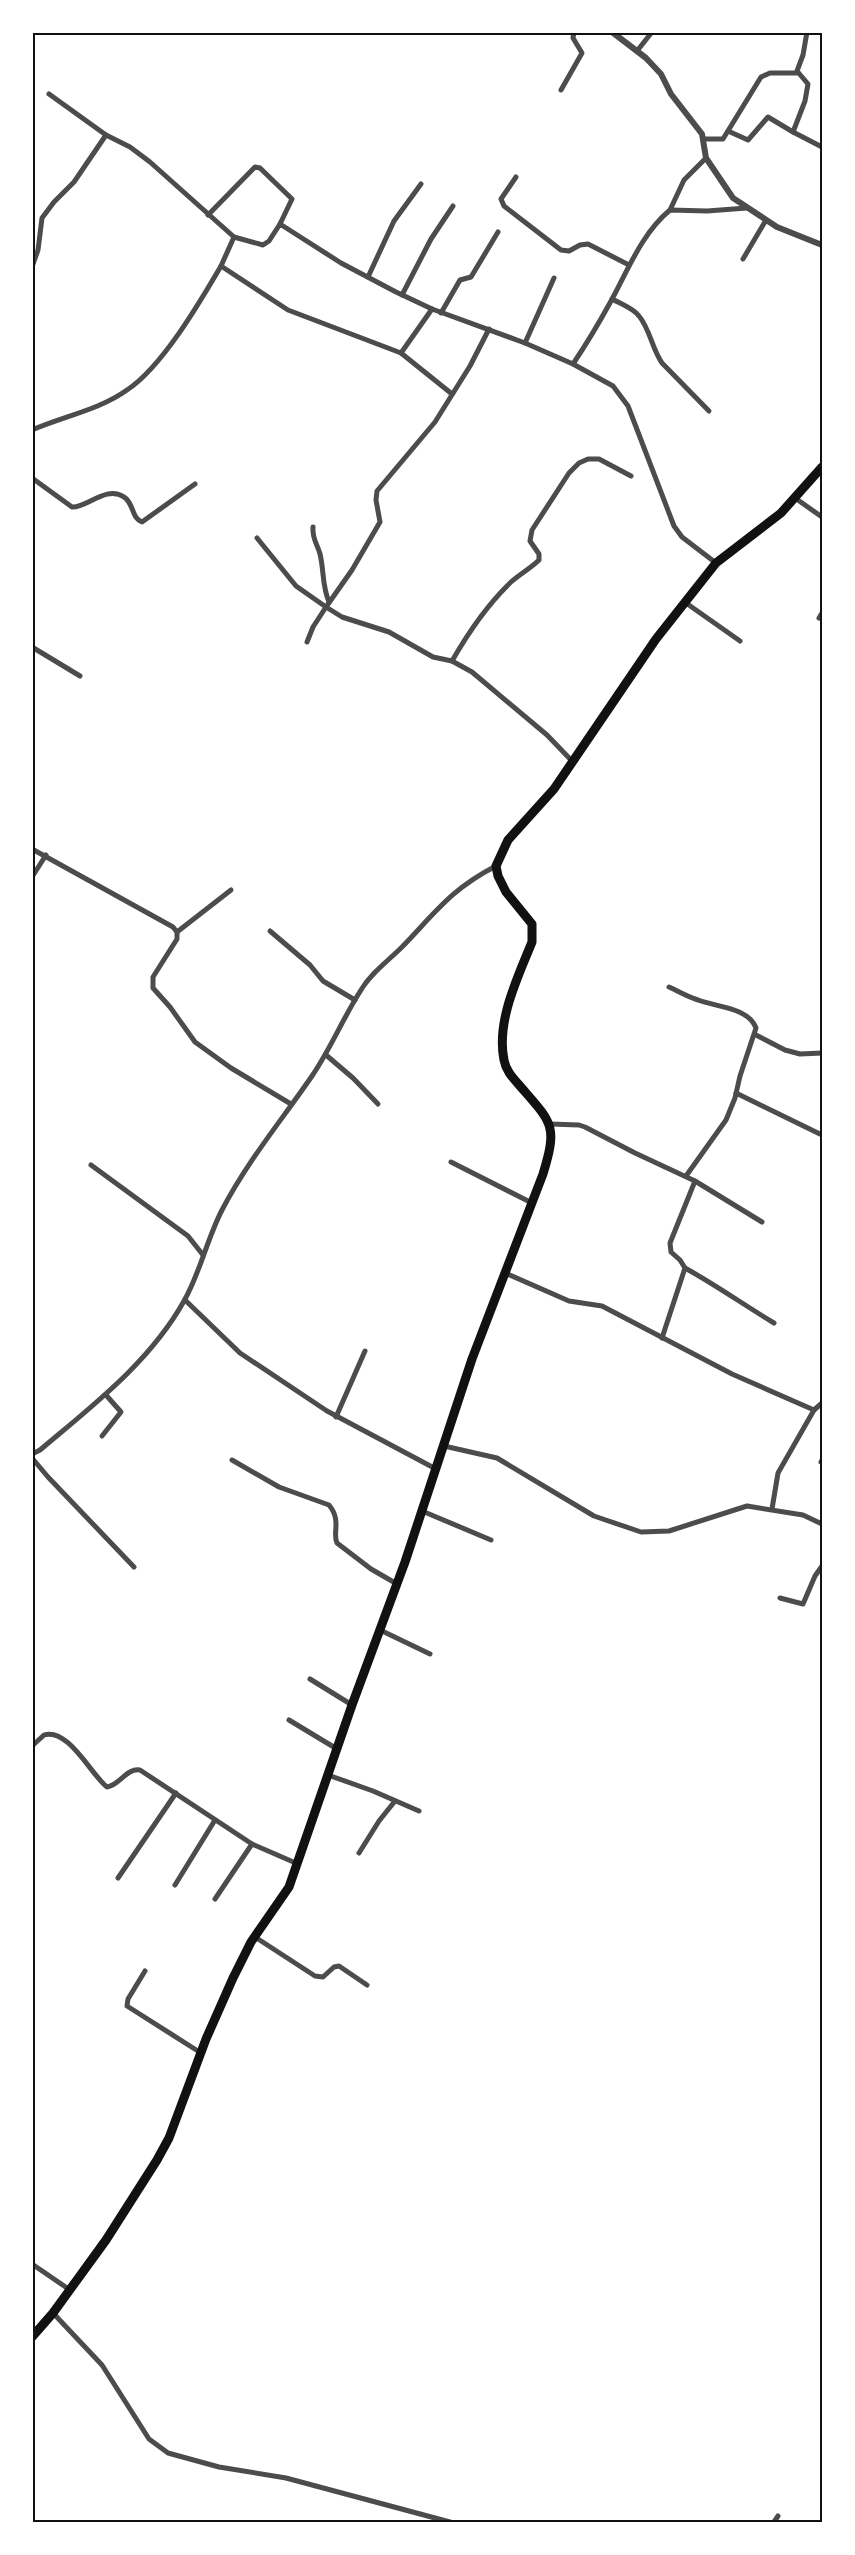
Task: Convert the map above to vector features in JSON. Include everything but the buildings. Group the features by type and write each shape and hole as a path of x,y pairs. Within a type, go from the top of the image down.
{"main road":[{"path":"32,2337 54,2313 106,2240 157,2160 178,2116 201,2053 233,1978 255,1937 286,1893 298,1865 352,1705 397,1584 472,1359 550,1152 550,1124 543,1110 508,1071 504,1060 503,1039 507,1014 532,942 534,931 529,918 502,886 496,866 508,840 542,804 573,762 656,639 716,563 781,513 822,467"}],"street":[{"path":"561,90 582,53 573,38 574,32"},
{"path":"612,32 637,51 661,74 671,94 702,134 706,158 733,198 784,231 822,245"},
{"path":"637,51 652,32"},
{"path":"797,73 803,55 807,32"},
{"path":"703,139 713,138 722,140 761,77 770,73 797,73 808,84 805,101 793,132"},
{"path":"49,94 106,135 130,147 150,162 208,215 234,237 263,245 269,241 280,224 292,199 260,168 255,166 208,215"},
{"path":"728,131 748,140 768,117 822,147"},
{"path":"32,268 38,250 42,218 54,202 74,182 106,135"},
{"path":"573,364 612,299 629,265 654,226 670,210 684,180 706,158"},
{"path":"516,177 501,199 504,206 561,250 569,251 580,244 588,244 629,265"},
{"path":"368,276 396,216 421,184"},
{"path":"402,295 431,239 453,206"},
{"path":"670,210 707,211 747,208"},
{"path":"743,259 766,220"},
{"path":"280,224 341,263 432,310 526,343 573,364 613,386 621,395 637,428 674,526 682,537 716,563"},
{"path":"442,313 460,280 471,277 498,232"},
{"path":"32,430 98,406 136,384 178,332 221,266 234,237"},
{"path":"221,266 288,310 401,353 452,394"},
{"path":"526,343 554,278"},
{"path":"612,299 635,311 640,317 656,354 662,363 709,411"},
{"path":"401,353 432,310"},
{"path":"307,642 315,622 352,570 380,522 376,500 377,490 435,422 489,329"},
{"path":"452,661 466,638 498,596 514,579 539,560 539,554 530,541 532,530 573,468 588,459 599,459 631,476"},
{"path":"32,478 72,507 101,496 120,495 127,499 136,518 142,522 196,484"},
{"path":"795,498 822,517"},
{"path":"313,527 313,540 320,552 322,581 328,605"},
{"path":"258,538 296,586 328,605 342,617 388,632 432,657 452,661 479,678 547,735 573,762"},
{"path":"686,603 740,641"},
{"path":"32,646 80,676"},
{"path":"32,849 116,893 177,932"},
{"path":"32,878 46,855"},
{"path":"32,1454 40,1450 106,1395 152,1345 185,1300 221,1212 243,1171 326,1056 355,1000 377,970 404,945 442,903 467,882 496,866"},
{"path":"177,932 231,890"},
{"path":"177,932 177,939 172,950 153,978 153,988 170,1007 195,1042 231,1068 291,1104"},
{"path":"270,932 310,965 328,985 355,1000"},
{"path":"669,987 698,1000 746,1016 754,1024 756,1035 744,1063 726,1120 686,1176"},
{"path":"756,1035 785,1050 800,1054 822,1053"},
{"path":"326,1056 353,1078 378,1104"},
{"path":"736,1093 822,1135"},
{"path":"550,1124 586,1127 686,1176 762,1222"},
{"path":"451,1162 532,1204"},
{"path":"91,1165 188,1236 203,1255"},
{"path":"695,1181 669,1247 671,1252 680,1260 685,1268 718,1286 744,1306 774,1323"},
{"path":"662,1338 685,1268"},
{"path":"505,1273 569,1301 602,1306 732,1374 814,1410"},
{"path":"185,1300 240,1353 336,1416 436,1469"},
{"path":"336,1416 364,1351"},
{"path":"102,1436 121,1412 106,1395"},
{"path":"772,1510 778,1473 814,1410 822,1403"},
{"path":"444,1446 497,1458 594,1516 641,1532 669,1531 746,1506 803,1515 822,1524"},
{"path":"32,1458 40,1469 134,1568"},
{"path":"232,1460 279,1487 329,1506 333,1510 338,1527 335,1539 337,1543 371,1570 397,1584"},
{"path":"422,1511 491,1540"},
{"path":"780,1598 803,1604 815,1576 822,1566"},
{"path":"380,1630 430,1654"},
{"path":"310,1678 352,1705"},
{"path":"289,1720 337,1749"},
{"path":"32,1746 44,1734 52,1734 75,1749 107,1787 112,1786 136,1769 145,1772 252,1844 298,1865"},
{"path":"328,1775 396,1800 419,1811"},
{"path":"118,1878 176,1793"},
{"path":"359,1853 396,1800"},
{"path":"175,1885 215,1820"},
{"path":"215,1899 252,1844"},
{"path":"255,1937 315,1976 323,1977 334,1967 339,1966 367,1985"},
{"path":"145,1971 128,1999 127,2006 201,2053"},
{"path":"32,2264 70,2290"},
{"path":"54,2313 102,2365 149,2439 168,2453 219,2467 286,2478 450,2522"},
{"path":"774,2522 778,2516"}]}
